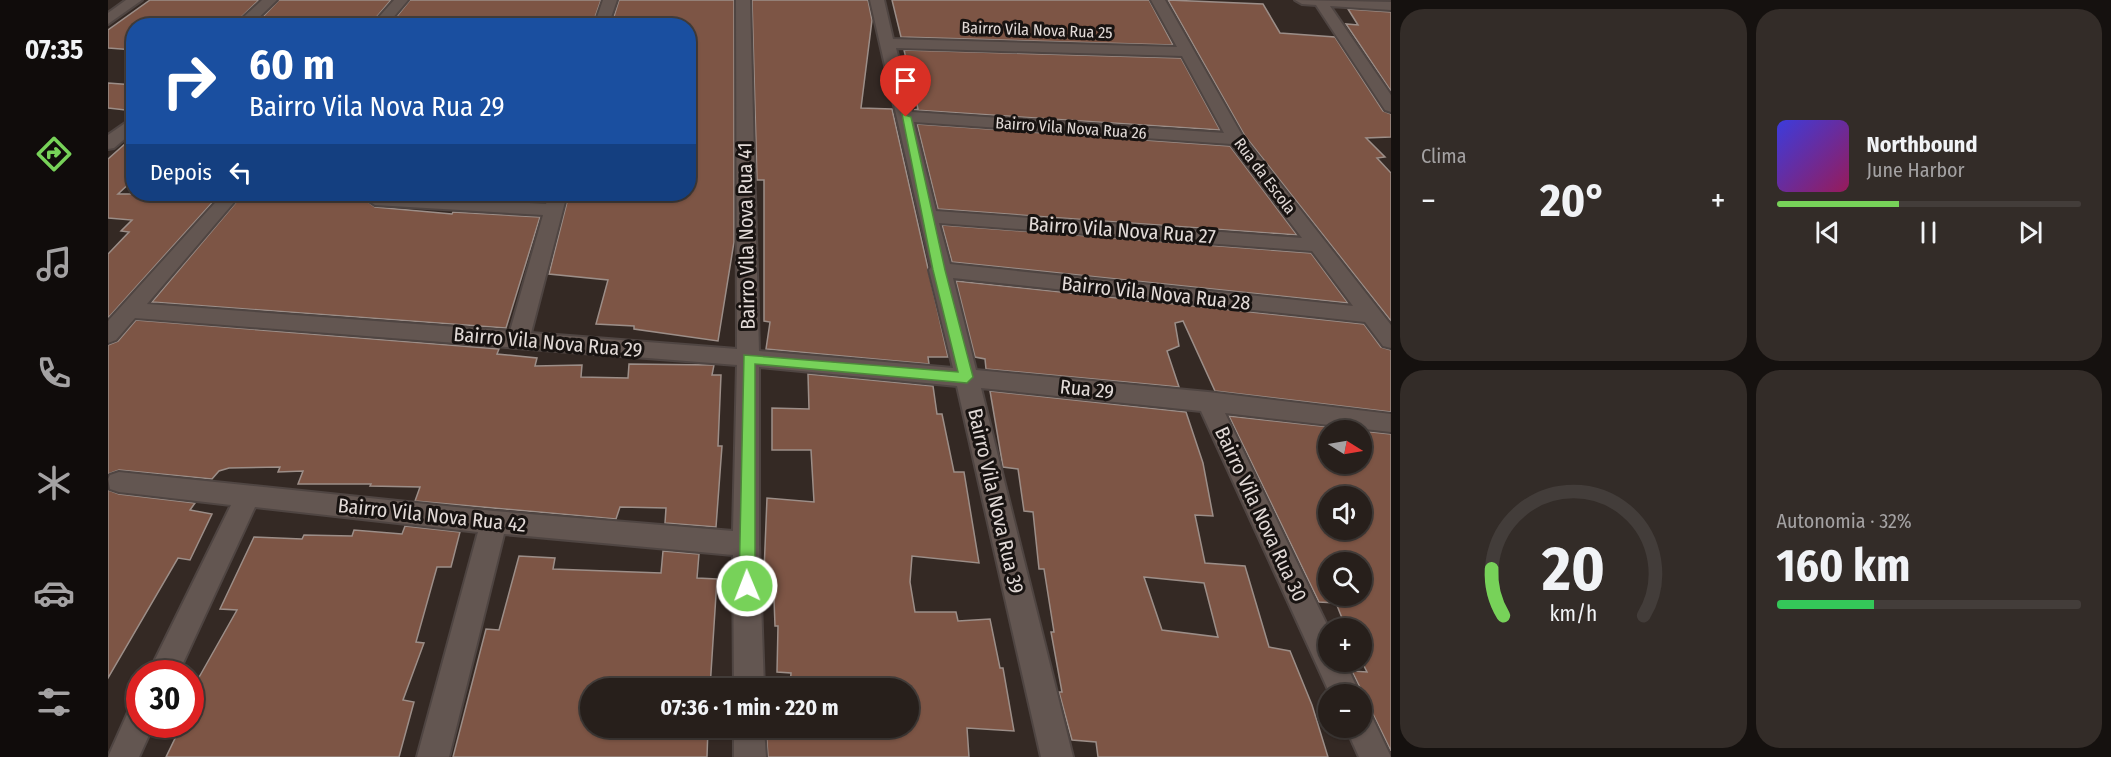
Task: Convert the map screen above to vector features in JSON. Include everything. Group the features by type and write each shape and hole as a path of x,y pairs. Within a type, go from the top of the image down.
{"street":[{"path":"108,20 135,0"},
{"path":"251,18 270,0"},
{"path":"385,18 401,0"},
{"path":"604,18 610,0"},
{"name":"Bairro Vila Nova Rua 41","path":"743,0 748,359 746,544 748,678"},
{"name":"Bairro Vila Nova Rua 39","path":"877,0 906,117 939,270 967,377 1057,757"},
{"name":"Rua da Escola","path":"1158,0 1236,139 1391,339"},
{"path":"1302,0 1365,2 1391,6"},
{"path":"1320,1 1391,107"},
{"name":"Bairro Vila Nova Rua 25","path":"887,43 1187,52"},
{"name":"Bairro Vila Nova Rua 26","path":"906,117 1236,139"},
{"path":"108,144 126,129"},
{"path":"108,335 226,201"},
{"path":"495,201 555,202 519,338"},
{"name":"Bairro Vila Nova Rua 27","path":"928,216 1317,245"},
{"name":"Bairro Vila Nova Rua 28","path":"939,270 1373,315"},
{"name":"Bairro Vila Nova Rua 29","path":"130,310 519,338 967,377"},
{"name":"Rua 29","path":"967,377 1208,401"},
{"path":"1208,401 1391,423"},
{"name":"Bairro Vila Nova Rua 30","path":"1208,401 1318,637"},
{"name":"Bairro Vila Nova Rua 42","path":"119,482 494,522 746,544"},
{"path":"170,660 248,496"},
{"path":"433,757 494,522"},
{"path":"122,757 132,738"},
{"path":"749,738 750,757"},
{"path":"1366,738 1375,757"}],"building":[{"path":"150,0 259,0 240,18 126,18 126,49 108,48 108,30"},
{"path":"279,0 391,0 376,18 262,18"},
{"path":"410,0 601,0 595,18 395,18"},
{"path":"619,0 734,0 734,242 718,341 634,329 634,326 596,324 608,280 549,274 567,201 696,201 696,18 613,18"},
{"path":"752,0 868,0 872,20 861,108 892,109 948,357 928,357 929,364 766,349 770,322 764,321 764,180 757,180"},
{"path":"892,0 1149,0 1173,45 901,37"},
{"path":"1168,0 1263,4 1280,33 1335,37 1383,111 1391,114 1391,137 1366,138 1385,157 1377,158 1391,173 1391,321 1245,136"},
{"path":"1348,9 1391,12 1391,91 1346,24 1358,25"},
{"path":"904,50 1181,58 1220,130 914,110 918,109"},
{"path":"108,83 126,84 126,110 108,108"},
{"path":"917,124 1230,146 1297,235 938,209"},
{"path":"126,143 126,186 118,194 126,194 126,201 214,201 108,318 108,254 129,232 121,231 132,220 108,218 108,159"},
{"path":"237,201 367,201 375,207 452,214 453,212 540,217 506,328 152,302"},
{"path":"942,225 1311,253 1348,303 952,262"},
{"path":"956,281 1364,324 1381,347 1391,350 1391,412 1215,391 1183,321 1175,323 1179,346 1167,351 1179,387 986,369 985,359 975,357"},
{"path":"136,320 499,349 497,354 537,358 535,366 582,365 581,377 628,378 629,364 714,365 712,375 721,375 718,446 722,446 716,527 665,523 666,508 620,507 616,519 415,501 420,487 298,484 303,471 278,472 280,467 229,468 219,471 212,479 119,470 108,474 108,345 118,341"},
{"path":"808,374 933,386 937,414 942,414 954,472 964,472 979,563 912,556 910,582 915,612 956,612 958,621 990,619 1000,668 1003,668 1014,731 967,728 969,757 768,757 767,738 919,738 919,678 791,678 791,673 777,672 778,626 775,626 773,571 764,572 767,498 814,502 811,450 772,450 772,408 809,409"},
{"path":"990,391 1186,412 1203,463 1213,516 1195,515 1205,563 1245,566 1269,647 1290,651 1312,705 1318,724 1318,738 1322,738 1328,757 1098,757 1096,742 1072,740 1059,692 1062,692 1051,632 1054,632 1044,569 1039,569 1033,512 1024,511 1018,469 1003,467","holes":["1144,577 1204,583 1218,637 1162,630"]},
{"path":"1229,416 1318,426 1318,474 1372,474 1372,432 1391,434 1391,751 1372,712 1372,684 1358,684 1352,672 1372,672 1372,618 1342,618 1337,606 1372,606 1372,552 1318,552 1318,600"},
{"path":"108,490 119,494 195,503 190,510 212,514 190,560 178,558 108,678"},
{"path":"405,526 460,532 451,567 437,567 416,642 424,643 403,700 414,702 399,757 166,757 175,738 204,738 204,668 237,610 220,609 254,537 302,539 304,535 352,536 354,530 402,534"},
{"path":"663,551 699,554 697,578 717,579 711,678 580,678 580,738 708,738 707,757 453,757 486,629 499,630 519,556 555,558 553,569 661,573"}],"route":[{"path":"747,586 748,359 967,377 939,270 906,117"}]}
